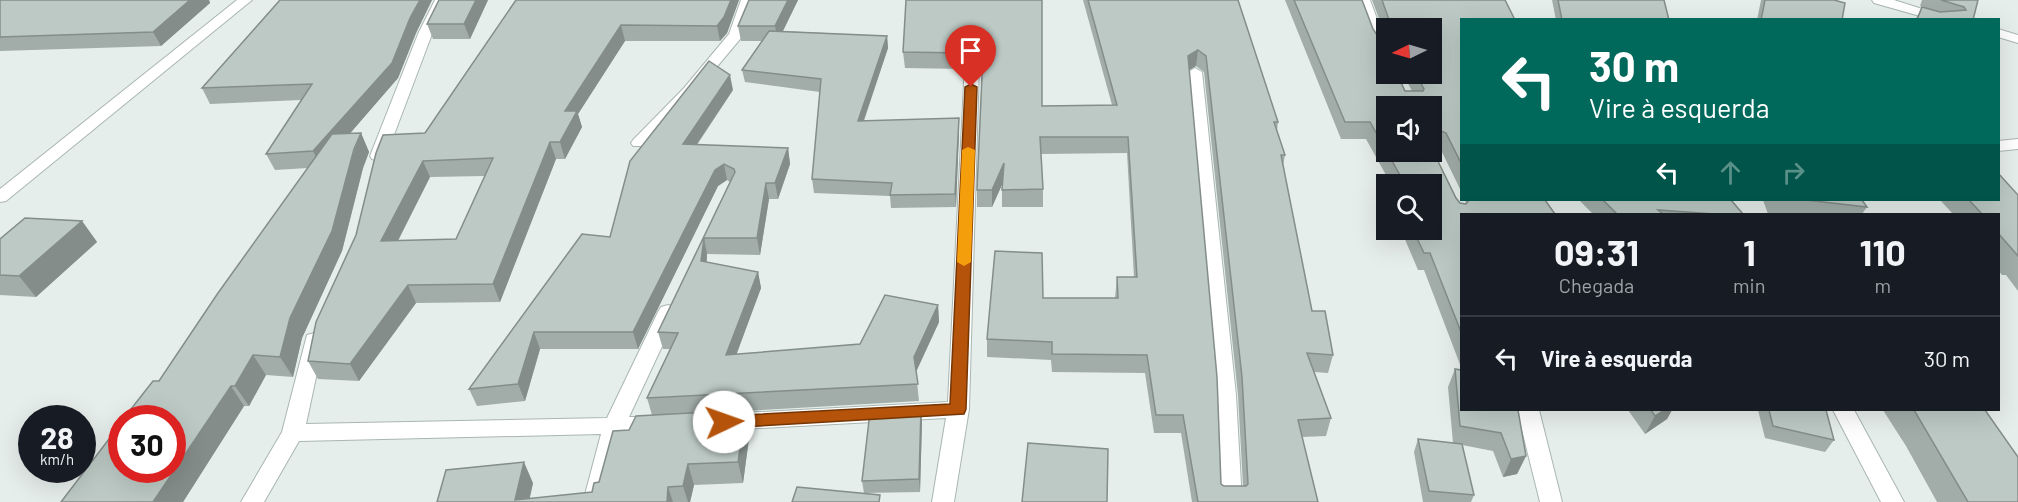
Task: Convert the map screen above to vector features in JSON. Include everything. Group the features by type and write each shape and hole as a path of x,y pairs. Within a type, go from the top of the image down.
{"street":[{"path":"0,197 245,0"},
{"path":"373,169 425,34 442,0"},
{"path":"639,143 689,91 736,35 748,0"},
{"path":"1363,0 1376,36"},
{"path":"1879,0 1907,3 1946,18"},
{"path":"2000,34 2018,39"},
{"path":"944,502 958,409 972,64"},
{"path":"1195,72 1226,395 1231,502"},
{"path":"2000,146 2018,144"},
{"path":"594,502 614,428 678,291"},
{"path":"252,502 293,433 314,339 319,328"},
{"path":"706,423 958,409"},
{"path":"1528,411 1551,502"},
{"path":"1845,411 1893,502"},
{"path":"293,433 614,428 671,424"}],"building":[{"path":"0,0 190,0 153,32 0,37"},
{"path":"280,0 420,0 410,18 392,63 313,151 266,154 312,84 202,88"},
{"path":"439,0 476,0 464,24 427,24"},
{"path":"516,0 731,0 724,17 717,26 621,25 565,111 577,111 560,142 550,142 493,284 408,285 350,364 308,361 316,322 356,235 376,153 383,135 425,133","holes":["493,158 456,239 381,241 423,161"]},
{"path":"749,0 788,0 775,26 738,26"},
{"path":"906,0 1042,0 1042,106 1117,105 1088,0 1238,0 1278,122 1274,122 1285,155 1281,155 1312,311 1325,311 1333,355 1307,353 1331,418 1298,420 1318,502 1198,502 1183,415 1156,415 1147,355 1052,354 1052,342 987,339 995,251 1042,253 1043,298 1118,298 1117,277 1137,277 1128,137 1040,137 1043,189 1002,190 1004,163 992,190 977,190 983,53 981,53 981,48 970,42 963,46 962,53 903,52","holes":["1198,50 1206,56 1242,377 1248,484 1246,486 1221,484 1217,377 1188,56"]},
{"path":"1294,0 1362,0 1376,34 1376,84 1402,84 1405,91 1423,91 1421,84 1442,84 1442,18 1388,18 1382,0 1505,0 1514,18 1460,18 1460,161 1446,133 1442,131 1442,96 1376,96 1376,132 1370,122 1345,122"},
{"path":"1558,0 1664,0 1668,18 1562,18"},
{"path":"1765,0 1834,0 1845,3 1842,18 1761,18"},
{"path":"1941,0 1978,0 1974,18 1918,18 1922,7 1940,12 1966,10 1964,7"},
{"path":"769,31 887,36 858,121 959,118 955,194 890,195 892,183 812,179 821,79 742,70"},
{"path":"709,61 730,75 683,144 788,148 775,183 766,183 757,238 704,238 701,261 758,272 726,355 860,344 885,295 938,305 914,357 918,384 647,398 678,333 658,332 735,172 734,169 724,164 715,170 633,332 534,332 518,384 469,389 582,234 610,237 630,161"},
{"path":"361,133 354,149 332,231 290,318 280,357 253,355 235,386 231,386 186,453 186,405 134,405 153,381 159,381 218,293 332,134"},
{"path":"1393,162 1438,162 1460,203 1466,204 1468,201 1546,201 1554,213 1460,213 1460,329 1430,253 1424,253 1418,240 1442,240 1442,174 1399,174"},
{"path":"2000,175 2018,195 2018,256 2000,235 2000,213 1981,213 1970,201 2000,201"},
{"path":"1604,201 1732,201 1742,213 1658,210 1662,213 1616,213"},
{"path":"1815,201 1863,201 1867,207"},
{"path":"25,218 82,221 19,276 0,275 0,239"},
{"path":"1455,369 1460,370 1460,411 1518,411 1526,456 1511,459 1501,433 1460,426"},
{"path":"921,409 919,479 862,481 870,412"},
{"path":"745,410 738,462 688,464 683,486 668,487 667,502 437,502 446,470 524,462 515,500 592,492 594,483 599,482 613,431 629,430 636,416"},
{"path":"1652,411 1662,411 1655,416"},
{"path":"1769,411 1826,411 1834,440 1773,426"},
{"path":"1915,411 1986,411 2018,457 2018,502 1968,502"},
{"path":"1418,439 1462,444 1474,495 1429,491"},
{"path":"108,440 108,483 166,483 153,502 61,502 75,483 96,483 96,456"},
{"path":"1028,443 1108,449 1107,502 1022,502"},
{"path":"797,487 880,495 879,502 792,502"}],"slow traffic":[{"path":"964,262 968,150"}],"route":[{"path":"724,422 958,409 971,87"}]}
